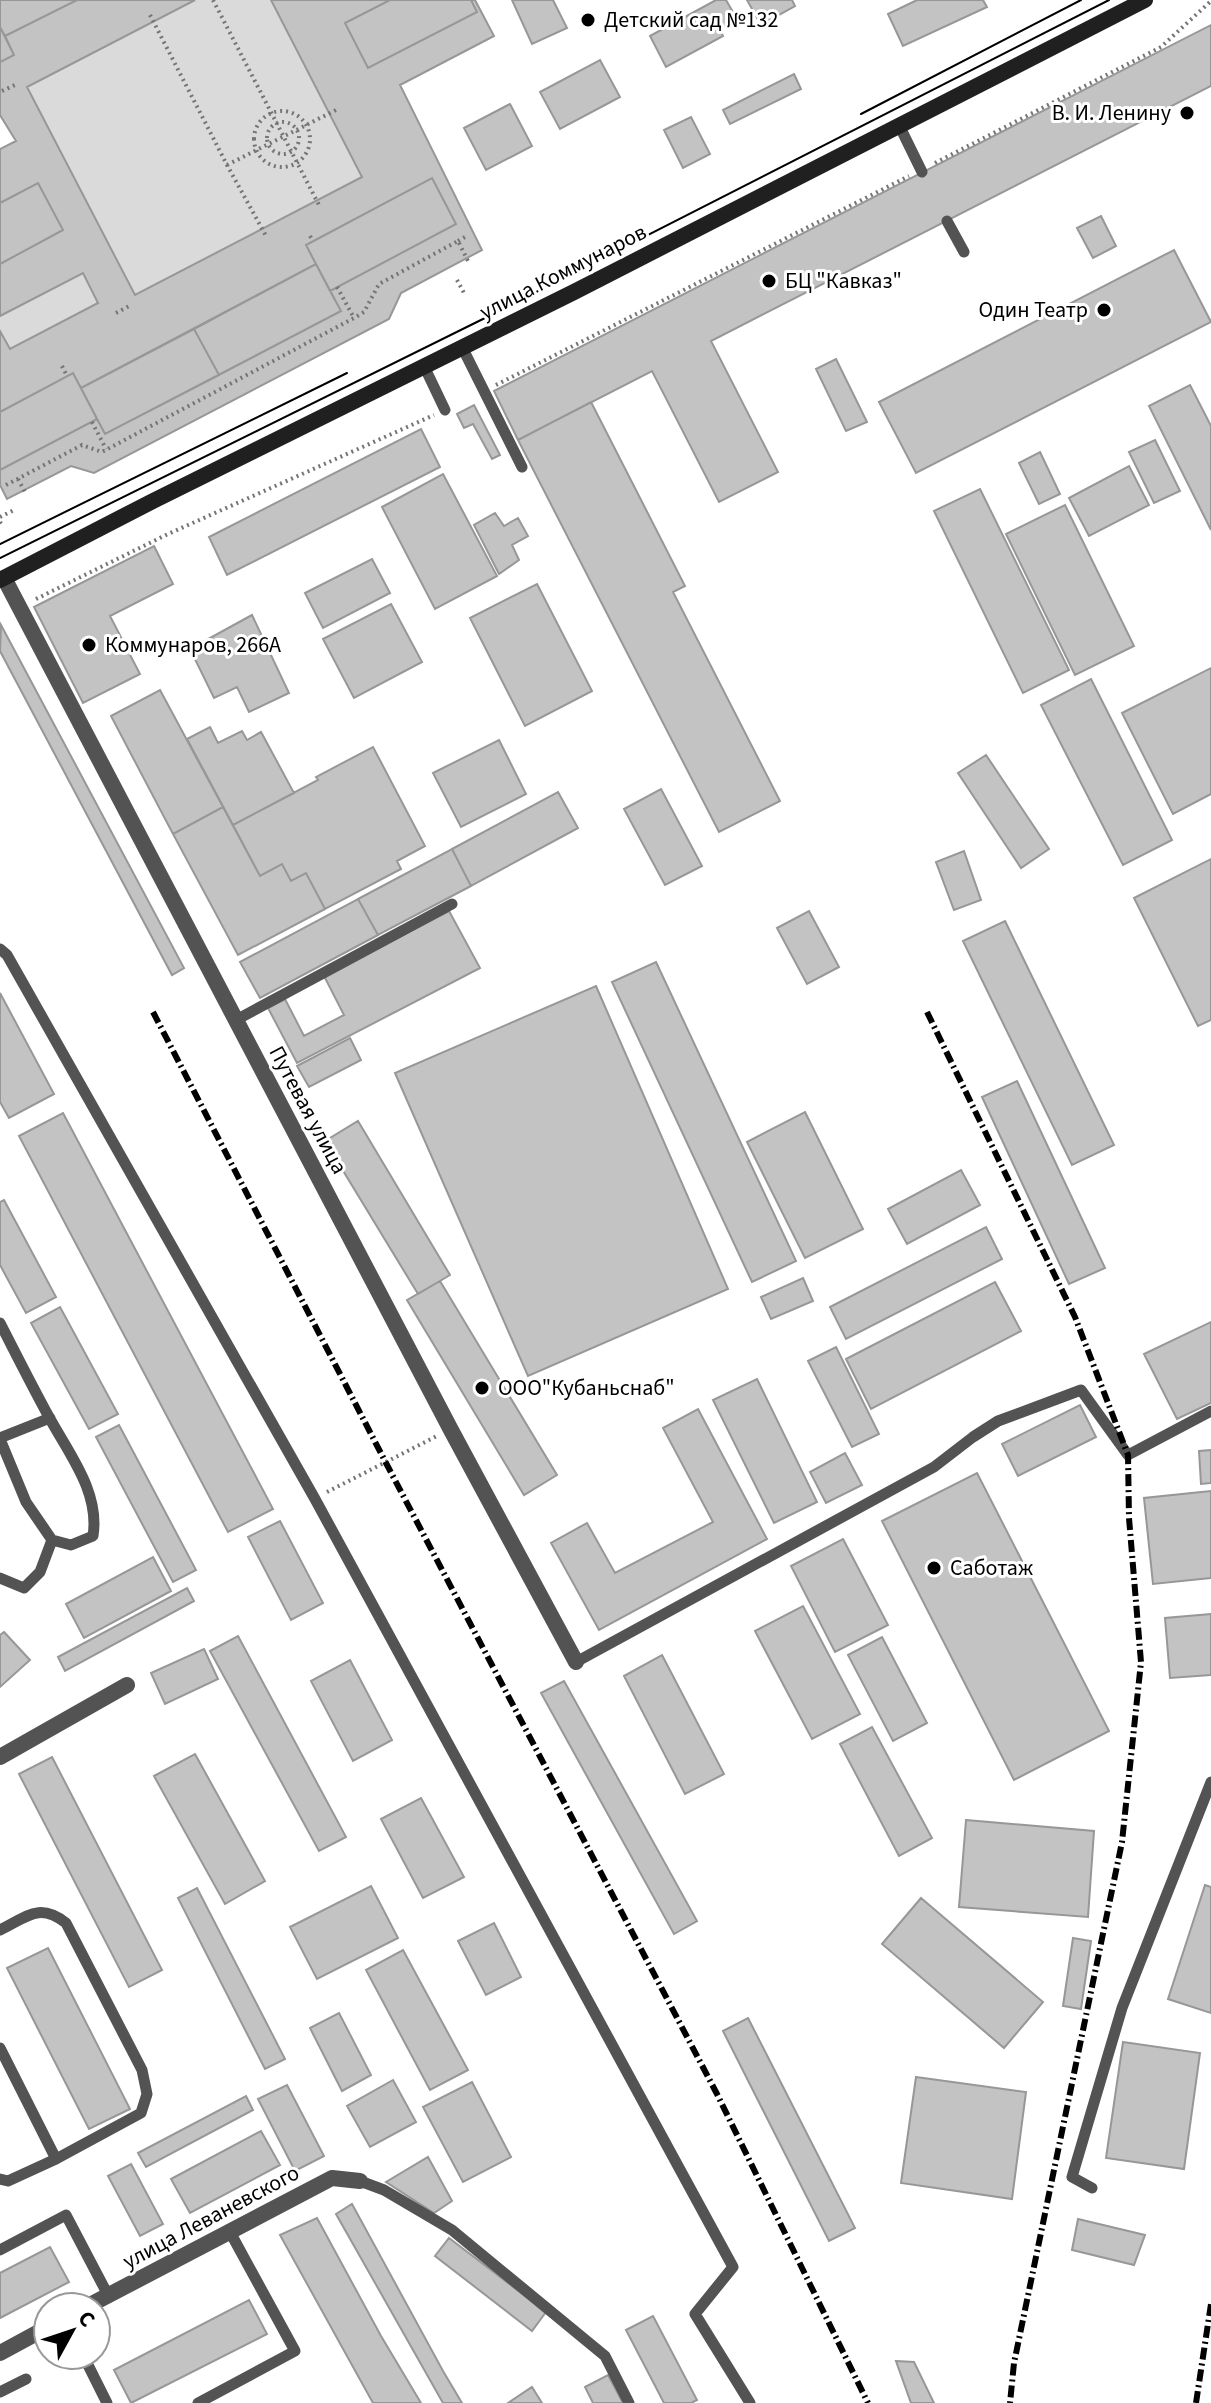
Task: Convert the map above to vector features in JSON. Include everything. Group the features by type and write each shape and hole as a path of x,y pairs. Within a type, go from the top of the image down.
{"main road":[{"name":"улица Коммунаров","path":"1,576 462,347 1145,0"}],"street":[{"name":"Путевая улица","path":"1,576 576,1662"},
{"path":"0,1757 127,1685"},
{"name":"улица Леваневского","path":"112,2293 332,2178 360,2181"},
{"path":"0,2353 32,2336"}],"lane":[{"path":"899,125 921,171"},
{"path":"947,221 964,252"},
{"path":"462,347 522,467"},
{"path":"424,366 445,410"},
{"path":"236,1020 452,904"},
{"path":"0,949 7,955 315,1499 733,2267 695,2314 750,2403"},
{"path":"0,1323 82,1474 95,1519 93,1536 71,1545 52,1540 26,1502 0,1439 50,1418"},
{"path":"576,1662 934,1467 998,1421 1081,1390 1128,1455 1211,1411"},
{"path":"0,1578 24,1588 40,1572 52,1540"},
{"path":"1092,2188 1072,2177 1122,2008 1211,1782"},
{"path":"0,1930 38,1911 53,1913 66,1923 142,2070 147,2094 141,2113 56,2159 8,2181 0,2179"},
{"path":"1,2054 56,2159"},
{"path":"360,2181 384,2190 452,2230 605,2356 629,2403"},
{"path":"0,2250 66,2215 106,2291"},
{"path":"198,2403 295,2351 230,2232"},
{"path":"91,2371 107,2403"},
{"path":"0,2392 26,2379"}],"path":[{"path":"213,0 320,207"},
{"path":"483,391 1161,47 1211,1"},
{"path":"150,15 266,236"},
{"path":"2,91 17,84"},
{"path":"281,110 292,112 307,125 310,144 296,163 275,166 264,161 257,151 255,129 270,113 281,110"},
{"path":"227,165 336,110"},
{"path":"276,124 290,124 296,131 298,145 291,152 283,155 276,153 268,145 268,131 276,124"},
{"path":"6,485 82,445 102,452 354,318 364,312 379,284 465,237"},
{"path":"458,241 469,263"},
{"path":"457,280 464,293"},
{"path":"337,287 354,318"},
{"path":"116,313 131,305"},
{"path":"62,366 67,376"},
{"path":"19,607 168,534 445,410"},
{"path":"92,422 106,449"},
{"path":"18,479 26,494"},
{"path":"1,521 14,510"},
{"path":"315,1499 451,1430"}],"shaded area":[{"path":"195,0 271,0 362,177 135,295 27,87"},
{"path":"83,273 98,303 10,349 0,331 0,316"}],"building":[{"path":"0,0 77,0 5,36 0,27"},
{"path":"77,0 195,0 27,87 135,295 362,177 271,0 390,0 345,23 368,68 477,12 471,0 475,0 494,36 400,85 482,250 401,293 389,319 94,473 71,466 7,499 0,485 0,470 97,419 105,434 341,311 330,291 456,224 432,178 306,245 316,264 81,388 73,373 0,412 0,331 10,349 98,303 83,273 0,316 0,264 63,230 38,183 0,203 0,149 16,141 0,115 0,62 14,55 5,36"},
{"path":"390,0 471,0 477,12 368,68 345,23"},
{"path":"512,0 553,0 567,28 532,44"},
{"path":"716,0 726,0 737,19 719,28 723,36 666,67 650,36"},
{"path":"747,0 792,0 795,6 761,25"},
{"path":"917,0 983,0 987,7 903,46 888,14"},
{"name":"БЦ \"Кавказ\"","path":"1211,25 1211,86 711,341 778,472 719,502 652,371 518,440 494,391"},
{"path":"0,27 14,55 0,62"},
{"path":"600,60 620,97 560,129 540,92"},
{"path":"794,74 801,89 730,124 723,110"},
{"path":"510,104 532,146 486,170 464,128"},
{"path":"691,117 710,154 683,168 664,130"},
{"path":"432,178 456,224 330,291 306,245"},
{"path":"38,183 63,230 0,264 0,203"},
{"path":"1101,216 1116,246 1093,258 1077,228"},
{"path":"1174,250 1211,322 916,473 879,402"},
{"path":"316,264 341,311 219,375 194,329"},
{"path":"194,329 219,375 105,434 81,388"},
{"path":"836,359 867,422 846,431 816,369"},
{"path":"73,373 97,419 0,470 0,412"},
{"path":"1190,385 1211,426 1211,530 1149,406"},
{"path":"591,402 685,586 673,592 780,801 719,832 518,440"},
{"path":"474,405 500,455 492,459 473,424 464,428 457,414"},
{"path":"421,429 440,467 227,575 209,537"},
{"path":"1155,440 1180,491 1154,503 1129,452"},
{"path":"1040,452 1060,494 1039,504 1019,463"},
{"path":"1129,466 1149,505 1089,536 1069,498"},
{"path":"443,474 497,576 435,609 382,507"},
{"path":"980,489 1069,670 1023,693 934,511"},
{"path":"1065,505 1134,646 1075,675 1006,534"},
{"path":"495,513 504,526 518,518 528,536 512,545 519,560 499,574 474,525"},
{"name":"Коммунаров, 266А","path":"154,546 173,584 110,616 140,674 83,703 34,607"},
{"path":"372,559 390,593 323,628 305,593"},
{"path":"537,584 592,691 525,726 470,618"},
{"path":"391,604 422,662 354,698 323,639"},
{"path":"252,615 289,693 249,712 237,687 214,698 190,649"},
{"path":"1,625 184,968 172,975 0,651"},
{"path":"1211,668 1211,794 1173,814 1122,713"},
{"path":"1091,679 1172,840 1123,865 1041,705"},
{"path":"160,690 223,807 173,834 111,716"},
{"path":"210,727 218,743 242,731 247,740 261,732 294,793 233,825 187,739"},
{"path":"499,740 526,794 461,827 433,773"},
{"path":"373,747 425,846 397,861 401,869 325,909 306,873 291,881 282,864 260,876 233,825"},
{"path":"986,755 1049,849 1021,868 958,773"},
{"path":"661,789 702,866 665,885 624,809"},
{"path":"558,792 578,828 471,886 452,849"},
{"path":"223,807 260,876 282,864 291,881 306,873 325,909 238,955 173,834"},
{"path":"452,849 471,886 378,935 358,899"},
{"path":"964,851 981,900 954,910 936,862"},
{"path":"1211,859 1211,1020 1198,1026 1134,898"},
{"path":"358,899 378,935 260,998 240,962"},
{"path":"449,911 480,968 297,1063 268,1008 285,999 304,1036 344,1015 324,976"},
{"path":"809,911 839,967 807,984 777,928"},
{"path":"1005,921 1114,1145 1072,1165 963,941"},
{"path":"656,962 796,1261 752,1282 612,982"},
{"path":"596,986 728,1289 528,1376 395,1073"},
{"path":"0,993 54,1094 9,1118 0,1102"},
{"path":"350,1038 361,1060 309,1087 297,1066"},
{"path":"1017,1081 1105,1268 1069,1284 982,1097"},
{"path":"805,1112 863,1229 805,1258 747,1142"},
{"path":"63,1113 273,1509 228,1532 19,1136"},
{"path":"358,1121 450,1275 418,1294 325,1141"},
{"path":"961,1170 980,1205 907,1244 888,1209"},
{"path":"4,1200 56,1297 26,1313 0,1265 0,1202"},
{"path":"986,1227 1002,1259 846,1339 830,1307"},
{"path":"803,1278 813,1301 771,1319 761,1297"},
{"name":"ООО\"Кубаньснаб\"","path":"440,1281 557,1475 524,1495 407,1300"},
{"path":"995,1282 1021,1331 871,1409 846,1359"},
{"path":"60,1307 118,1414 89,1429 31,1323"},
{"path":"1211,1322 1211,1403 1177,1419 1144,1354"},
{"path":"836,1347 879,1434 852,1447 808,1361"},
{"path":"757,1379 817,1502 774,1523 713,1400"},
{"path":"1080,1405 1096,1437 1018,1476 1002,1444"},
{"path":"698,1409 767,1539 599,1630 551,1543 587,1523 615,1573 713,1522 663,1428"},
{"path":"119,1425 196,1570 173,1582 96,1437"},
{"path":"1211,1450 1211,1483 1201,1484 1199,1451"},
{"path":"845,1453 862,1485 826,1503 810,1472"},
{"path":"977,1473 1109,1731 1014,1780 882,1521"},
{"path":"1211,1491 1211,1578 1153,1584 1144,1498"},
{"path":"280,1521 323,1603 291,1620 248,1537"},
{"path":"843,1539 888,1625 835,1652 791,1566"},
{"path":"153,1557 171,1591 84,1638 66,1604"},
{"path":"187,1588 194,1601 65,1671 58,1657"},
{"path":"803,1606 860,1714 812,1739 755,1631"},
{"path":"1211,1614 1211,1675 1170,1678 1165,1618"},
{"path":"4,1632 30,1660 0,1687 0,1635"},
{"path":"238,1636 346,1837 319,1851 210,1651"},
{"path":"882,1637 927,1723 893,1741 848,1655"},
{"path":"204,1649 218,1679 165,1704 151,1673"},
{"path":"662,1655 724,1774 685,1794 624,1676"},
{"path":"350,1660 392,1740 353,1761 311,1681"},
{"path":"564,1681 697,1921 674,1934 541,1693"},
{"path":"872,1727 932,1838 899,1856 840,1744"},
{"path":"195,1754 265,1881 225,1904 154,1776"},
{"path":"52,1757 162,1970 129,1987 19,1774"},
{"path":"421,1798 464,1877 423,1898 381,1819"},
{"path":"966,1820 1094,1831 1088,1917 959,1907"},
{"path":"1205,1885 1211,1887 1211,2013 1168,1999"},
{"path":"371,1886 398,1938 317,1979 290,1927"},
{"path":"197,1888 285,2059 265,2069 178,1898"},
{"path":"921,1898 1043,2002 1004,2048 882,1944"},
{"path":"494,1923 521,1977 486,1995 458,1941"},
{"path":"1073,1938 1091,1941 1081,2009 1063,2006"},
{"path":"48,1948 130,2109 89,2129 7,1968"},
{"path":"403,1950 468,2070 430,2090 366,1970"},
{"path":"339,2013 371,2075 342,2091 310,2028"},
{"path":"748,2018 855,2228 829,2241 723,2031"},
{"path":"1123,2042 1200,2053 1184,2169 1106,2158"},
{"path":"916,2077 1026,2092 1012,2199 901,2183"},
{"path":"393,2080 416,2122 370,2147 347,2106"},
{"path":"472,2082 511,2157 463,2182 423,2107"},
{"path":"287,2085 324,2156 295,2171 258,2099"},
{"path":"246,2096 253,2110 146,2167 138,2153"},
{"path":"261,2131 280,2165 190,2213 171,2179"},
{"path":"428,2157 452,2201 434,2213 386,2182"},
{"path":"131,2164 163,2224 140,2236 108,2176"},
{"path":"352,2204 462,2403 443,2403 336,2214"},
{"path":"317,2218 421,2403 373,2403 280,2235"},
{"path":"1078,2219 1145,2235 1134,2265 1072,2250"},
{"path":"449,2238 546,2312 532,2331 435,2256"},
{"path":"50,2247 69,2282 52,2291 32,2291 32,2301 0,2318 0,2273"},
{"path":"249,2300 267,2334 131,2403 114,2370"},
{"path":"653,2316 697,2400 691,2403 664,2403 626,2330"},
{"path":"896,2361 914,2362 934,2403 911,2403"},
{"path":"608,2375 623,2403 593,2403 585,2387"},
{"path":"532,2387 542,2403 508,2403"}],"tram line":[{"path":"861,114 1081,0"},
{"path":"0,558 487,317 1109,0"},
{"path":"0,544 347,373"}],"railway":[{"path":"153,1012 717,2094 868,2403"},
{"path":"927,1012 1075,1317 1128,1455 1129,1518 1141,1662 1122,1842 1014,2363 1010,2403"},
{"path":"1196,2403 1211,2304"}],"place":[{"name":"Детский сад №132","path":"588,20"},
{"name":"В. И. Ленину","path":"1187,113"},
{"name":"БЦ \"Кавказ\"","path":"769,281"},
{"name":"Один Театр","path":"1104,310"},
{"name":"Коммунаров, 266А","path":"89,645"},
{"name":"ООО\"Кубаньснаб\"","path":"482,1388"},
{"name":"Саботаж","path":"934,1568"}]}
